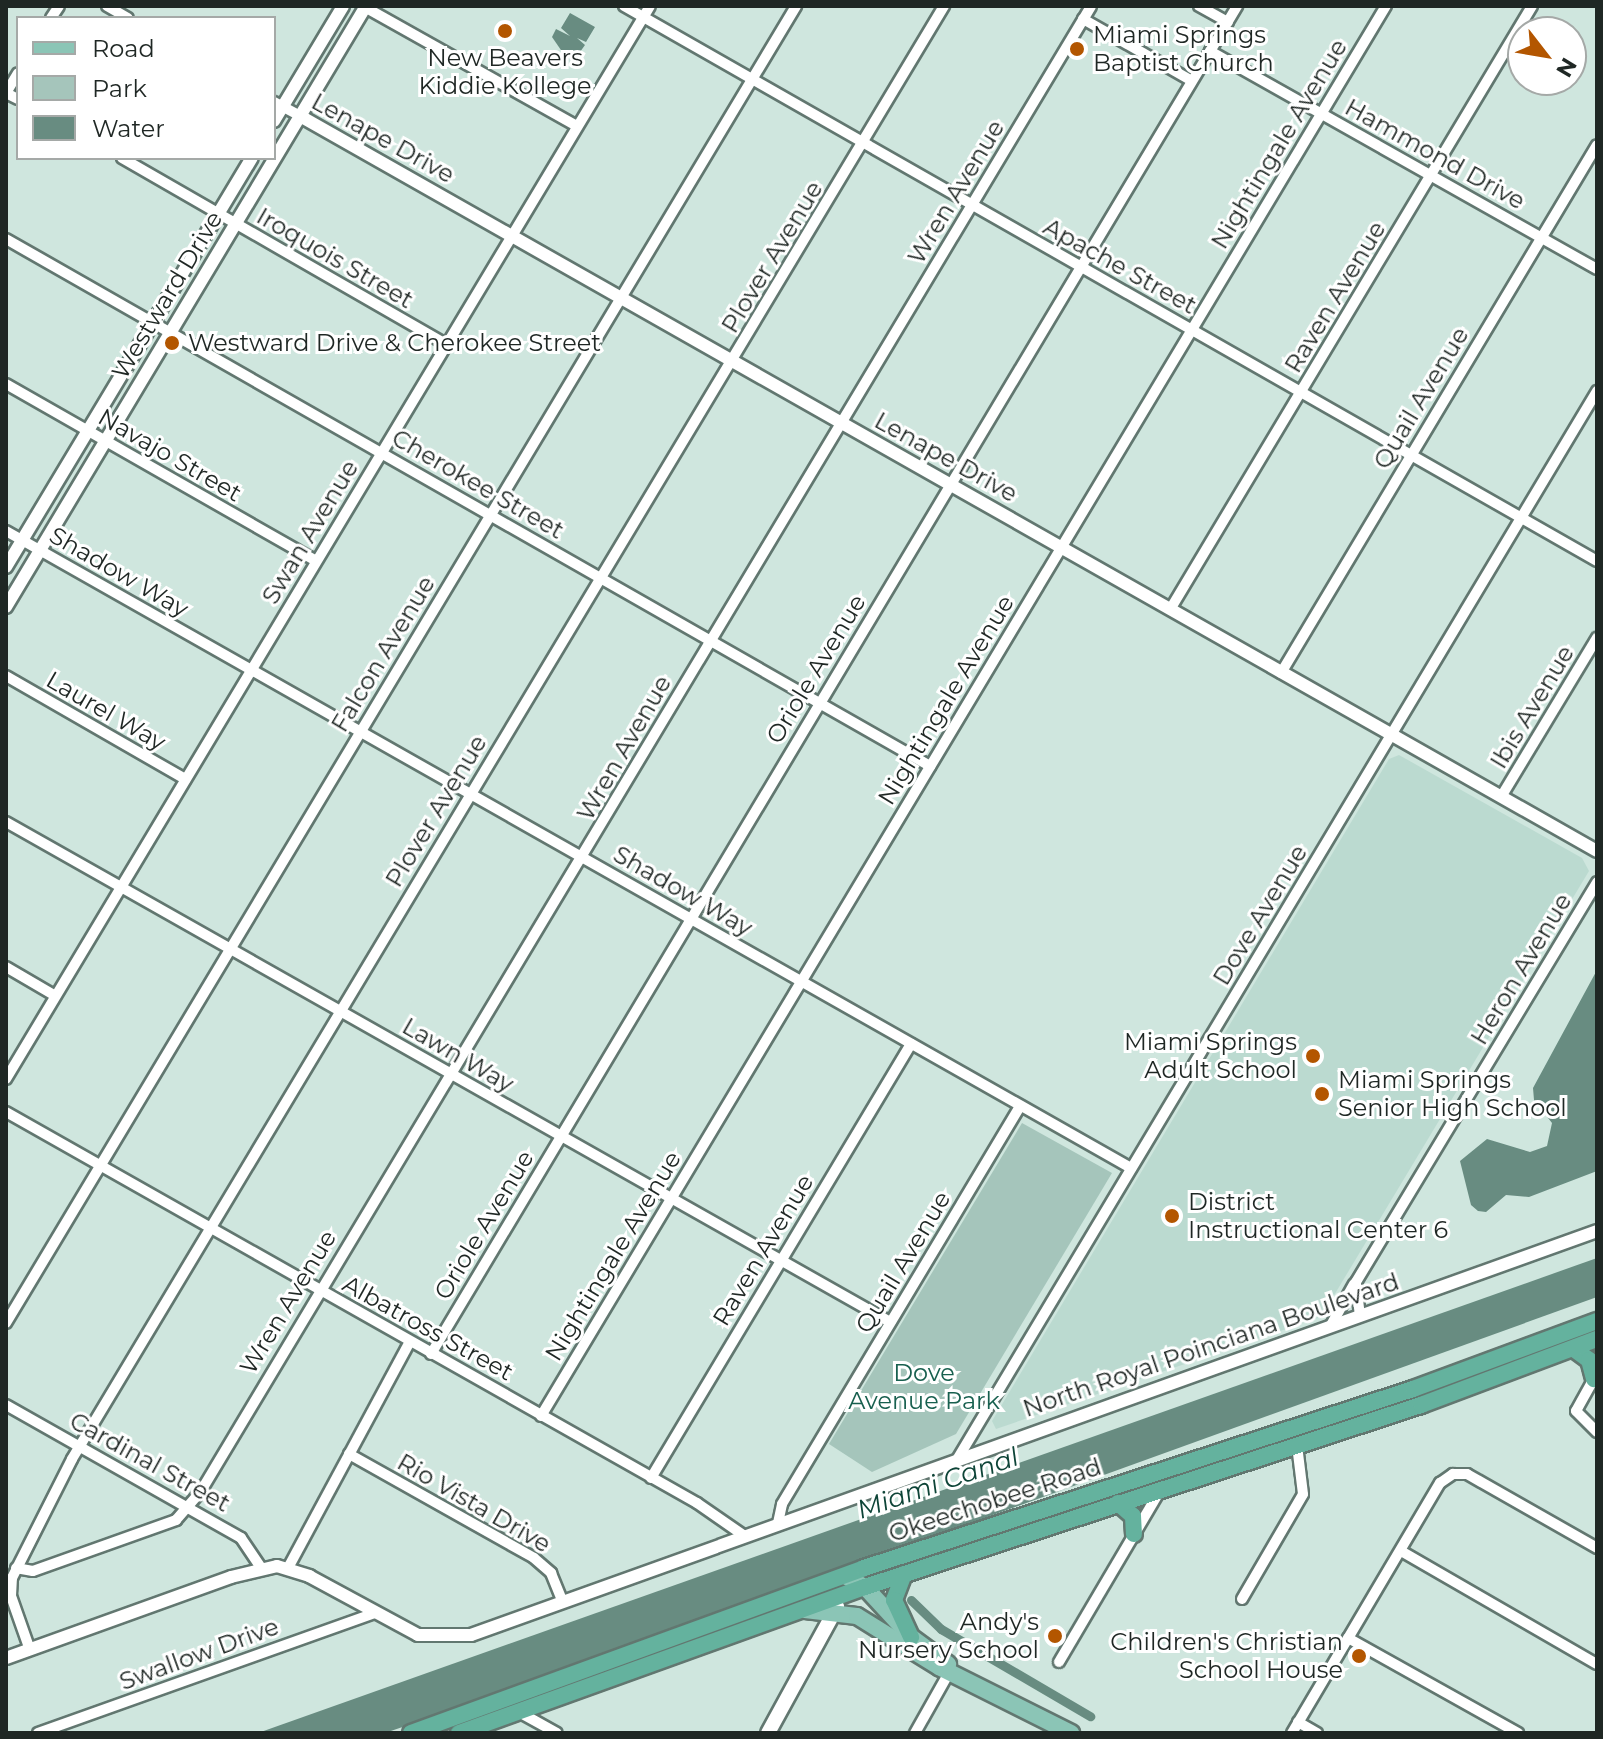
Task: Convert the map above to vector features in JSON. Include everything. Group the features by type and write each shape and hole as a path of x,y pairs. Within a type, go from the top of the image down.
{"highway":[{"name":"Okeechobee Road","path":"411,1733 1187,1462 1501,1359 1597,1321"},
{"name":"Okeechobee Road","path":"857,1578 904,1574 1490,1381 1597,1339"},
{"path":"1574,1349 1589,1360 1595,1376"},
{"path":"1490,1381 1501,1359"},
{"path":"1297,1445 1326,1417"},
{"path":"1161,1489 1187,1462"},
{"path":"1118,1503 1133,1516 1134,1534"},
{"path":"904,1574 894,1600 911,1637"},
{"path":"459,1733 799,1610 839,1603 857,1578"}],"main road":[{"path":"857,1578 911,1637 944,1657 951,1669"},
{"path":"768,1733 839,1603 929,1661 951,1669 1063,1731"}],"street":[{"path":"107,6 124,16"},
{"path":"278,104 343,6"},
{"path":"364,6 577,126"},
{"name":"Westward Drive","path":"276,156 364,6"},
{"name":"Apache Street","path":"624,6 1597,561"},
{"name":"Swan Avenue","path":"6,1079 650,6"},
{"name":"Falcon Avenue","path":"6,1323 796,6"},
{"name":"Plover Avenue","path":"30,1650 11,1596 16,1568 79,1447 944,6"},
{"name":"Wren Avenue","path":"187,1507 448,1073 584,856 1091,6"},
{"path":"1199,6 1228,22"},
{"name":"Oriole Avenue","path":"431,1354 688,918 1237,6"},
{"name":"Nightingale Avenue","path":"541,1416 1386,6"},
{"name":"Raven Avenue","path":"1171,608 1532,6"},
{"path":"1083,19 1192,81"},
{"name":"Hammond Drive","path":"1210,51 1597,269"},
{"name":"Lenape Drive","path":"278,104 1597,851"},
{"name":"Quail Avenue","path":"1281,673 1597,145"},
{"name":"Iroquois Street","path":"126,160 445,344"},
{"name":"Westward Drive","path":"6,567 251,160"},
{"name":"Westward Drive","path":"6,607 273,160"},
{"name":"Cherokee Street","path":"6,239 930,766"},
{"name":"Navajo Street","path":"6,384 315,560"},
{"name":"Dove Avenue","path":"958,1458 1597,391"},
{"name":"Shadow Way","path":"6,531 1131,1168"},
{"name":"Ibis Avenue","path":"1501,797 1597,638"},
{"name":"Laurel Way","path":"6,676 185,779"},
{"name":"Lawn Way","path":"6,822 890,1322"},
{"name":"Heron Avenue","path":"1330,1327 1597,882"},
{"path":"6,967 54,995"},
{"name":"Raven Avenue","path":"651,1478 911,1044"},
{"name":"Quail Avenue","path":"778,1523 782,1504 1020,1106"},
{"name":"Albatross Street","path":"6,1112 731,1523 743,1535"},
{"name":"North Royal Poinciana Boulevard","path":"375,1613 432,1638 477,1633 1597,1231"},
{"path":"1356,1282 1360,1316"},
{"path":"288,1568 409,1343"},
{"path":"1595,1376 1576,1411 1597,1432"},
{"name":"Cardinal Street","path":"6,1405 248,1543 261,1568"},
{"path":"1242,1599 1303,1494 1297,1445"},
{"name":"Rio Vista Drive","path":"349,1454 539,1561 551,1573 563,1602"},
{"path":"1292,1733 1440,1483 1453,1474 1467,1474 1597,1548"},
{"path":"1059,1662 1161,1489"},
{"path":"16,1568 33,1571 176,1520 187,1507"},
{"path":"1401,1551 1597,1664"},
{"path":"6,1658 261,1568 288,1568 375,1613"},
{"name":"Swallow Drive","path":"38,1733 375,1613"},
{"path":"1348,1638 1518,1733"},
{"path":"915,1733 951,1669"},
{"path":"519,1712 557,1733"},
{"path":"1298,1722 1317,1733"}],"shaded area":[{"name":"Miami Springs Senior High School","path":"1399,755 1582,858 1589,871 1321,1317 996,1429 992,1421 1389,759"}],"green space":[{"name":"Dove Avenue Park","path":"1022,1123 1112,1173 956,1434 872,1472 829,1444"}],"water":[{"path":"570,13 595,27 586,42 577,38 585,45 580,52 563,53 552,37 556,29 570,36 561,28"},
{"path":"1597,970 1597,1171 1529,1197 1506,1195 1486,1212 1478,1211 1471,1205 1460,1161 1487,1139 1530,1152 1547,1146 1552,1123 1534,1100 1533,1088"},
{"path":"1597,1258 1597,1297 461,1707 385,1733 258,1733"}],"waterway":[{"path":"911,1600 941,1629 1090,1716"}],"place":[{"name":"New Beavers Kiddie Kollege","path":"505,31"},
{"name":"Miami Springs Baptist Church","path":"1077,49"},
{"name":"Westward Drive & Cherokee Street","path":"172,343"},
{"name":"Miami Springs Adult School","path":"1313,1056"},
{"name":"Miami Springs Senior High School","path":"1322,1094"},
{"name":"District Instructional Center 6","path":"1172,1216"},
{"name":"Andy's Nursery School","path":"1055,1636"},
{"name":"Children's Christian School House","path":"1359,1656"}],"water label":[{"name":"Miami Canal","path":"938,1484"}]}
